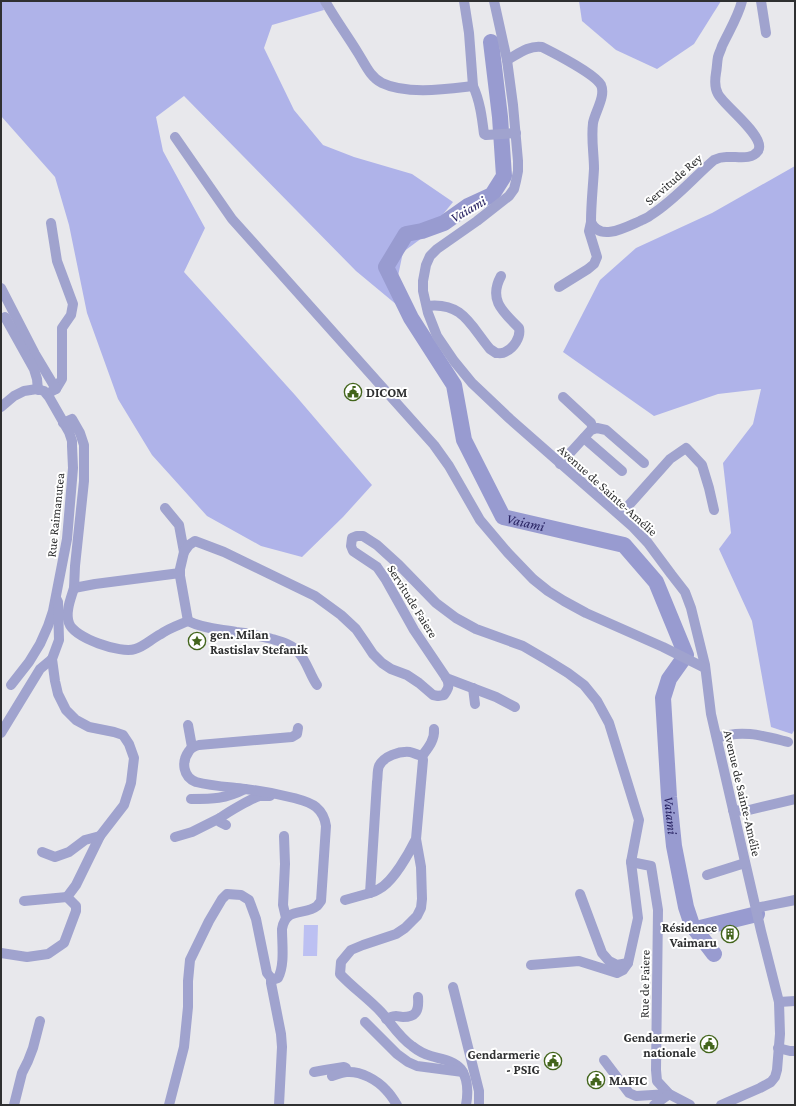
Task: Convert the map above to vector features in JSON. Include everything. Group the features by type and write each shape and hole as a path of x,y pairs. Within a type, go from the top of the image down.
{"street":[{"path":"325,1 370,74 381,83 394,88 428,90 473,86"},
{"path":"464,1 469,34 473,86 476,92 484,134 512,133"},
{"name":"Avenue de Sainte-Amélie","path":"494,1 507,60 512,133 518,171 514,189 509,196 499,204 437,249 430,256 426,265 423,291 428,313 437,336 472,384 560,464 633,527 648,543 685,592 697,631 705,668 711,714 779,1002 780,1034 775,1077 771,1082 721,1105"},
{"name":"Servitude Rey","path":"591,222 596,229 603,232 625,228 650,216 661,208 714,160 726,156 748,157 757,152 759,145 756,137 722,101 718,94 715,80 718,57 742,1"},
{"path":"761,1 766,33"},
{"path":"507,60 530,48 536,46 542,47 580,68 600,83 602,87 600,104 592,131 594,169 591,222 589,231 597,257 594,264 588,269 559,287"},
{"path":"175,137 232,219 434,446 449,466 480,520 521,567 548,591 564,601 586,613 663,647 705,668"},
{"path":"2,404 24,391 42,392 56,389 62,379 62,328 72,315 74,304 57,261 51,223"},
{"path":"427,306 436,305 451,307 458,311 465,316 490,349 496,353 505,353 516,342 520,331 519,328 500,308 496,298 497,288 501,276"},
{"path":"1,288 35,354 56,389"},
{"path":"5,317 34,369 42,392"},
{"name":"Rue Raimanutea","path":"11,685 29,662 40,644 48,626 56,598 67,539 73,468 72,441 64,423 42,392"},
{"path":"563,397 591,423 593,429"},
{"path":"64,423 72,419 80,433 84,445 84,481 74,588 68,611 69,624 75,631 83,637 98,644 118,649 132,650 145,645 161,634 188,621 211,629 259,635 280,641 293,647 300,654 317,685"},
{"path":"560,464 593,429 597,428 606,430 644,463"},
{"path":"584,438 622,471"},
{"path":"620,516 670,458 686,448 702,465 714,510"},
{"path":"164,508 179,525 184,552"},
{"name":"Servitude Faiere","path":"446,678 414,630 377,567 353,551 351,546 352,538 364,536 377,545 436,603 456,618 476,629 523,646 568,673 584,685 597,701 609,723 639,820 631,862"},
{"path":"188,621 180,569 184,552 188,545 195,541 224,552 315,596 341,615 356,629 372,654 382,663 391,669 407,675 433,694 438,696 444,695 449,689 449,684 446,678"},
{"path":"74,588 180,573"},
{"path":"1,733 40,669 52,659 60,640 58,602 56,598"},
{"path":"24,901 67,897 76,885 100,836 124,804 131,783 134,758 129,744 123,735 89,727 76,720 66,710 58,694 52,659"},
{"path":"446,678 515,706"},
{"path":"473,688 475,704"},
{"path":"188,725 192,748"},
{"path":"271,978 278,978 281,972 282,929 286,918 292,914 313,908 321,901 323,889 325,820 316,807 282,795 197,782 188,777 185,773 184,766 188,752 192,748 199,745 292,737 297,734 298,728"},
{"path":"434,729 434,735 422,756 423,760 416,839 421,867 421,908 411,923 396,934 351,950 341,962 340,974 367,998 410,1045 429,1056 454,1063 463,1072 467,1089 466,1105"},
{"path":"717,738 732,734 747,734 759,735 788,742"},
{"path":"370,893 379,768 383,761 391,755 409,752 422,756"},
{"path":"191,799 227,797 246,789"},
{"path":"175,837 223,822 248,802 260,796 282,795"},
{"path":"733,810 745,811 795,799"},
{"path":"42,852 56,857 69,852 85,840 100,836"},
{"path":"284,836 285,864 283,905 286,918"},
{"path":"345,900 370,893 386,884 406,859 416,839"},
{"path":"531,965 579,961 617,973 623,970 628,963 638,918 631,862"},
{"name":"Rue de Faiere","path":"631,862 651,866 658,910 657,1081 669,1094 690,1105"},
{"path":"707,875 745,863"},
{"path":"169,1105 184,1047 188,1007 190,960 218,904 227,894 242,894 249,900 256,919 267,973 271,978 282,1047 279,1105"},
{"path":"580,894 602,953 609,962 617,965 628,963"},
{"path":"1,953 27,957 48,954 64,943 76,911 76,906 67,897"},
{"path":"756,908 795,900"},
{"path":"453,987 479,1091 479,1105"},
{"path":"386,1019 396,1016 412,1016 418,1009 418,997"},
{"path":"779,1002 795,1001"},
{"path":"14,1105 22,1073 33,1048 40,1021"},
{"path":"365,1022 397,1054 408,1062 417,1066 463,1072"},
{"path":"778,1048 795,1051"},
{"path":"604,1060 629,1094 636,1096 669,1094"},
{"path":"314,1072 344,1067 379,1083 397,1105"},
{"path":"332,1076 347,1072 357,1073"},
{"path":"654,1105 669,1094"}],"shaded area":[{"path":"1,1 321,1 324,10 272,25 264,48 294,110 323,145 354,157 412,174 453,202 426,235 403,252 397,281 403,310 356,271 184,96 156,117 163,151 205,228 184,272 295,395 372,485 343,517 302,557 261,546 207,516 152,455 118,399 87,313 69,225 55,177 1,116"},
{"path":"579,1 721,1 694,44 657,69 616,50 582,21"},
{"path":"795,166 795,729 792,734 771,727 752,621 719,549 731,533 723,463 753,424 761,389 718,394 654,416 563,352 600,280 636,248 712,213"},
{"path":"304,925 318,925 317,956 303,956"}],"waterway":[{"name":"Vaiami","path":"491,42 500,117 504,176 492,195 468,206 444,223 422,231 406,234 386,267 411,318 454,385 464,440 503,517 624,545 656,582 686,655 669,679 663,698 669,797 674,846 686,907 692,925 714,954"},
{"path":"696,929 757,914"}],"place":[{"name":"DICOM","path":"353,392"},
{"name":"gen. Milan Rastislav Stefanik","path":"197,641"},
{"name":"Résidence Vaimaru","path":"730,934"},
{"name":"Gendarmerie nationale","path":"709,1044"},
{"name":"Gendarmerie - PSIG","path":"553,1061"},
{"name":"MAFIC","path":"596,1080"}]}
